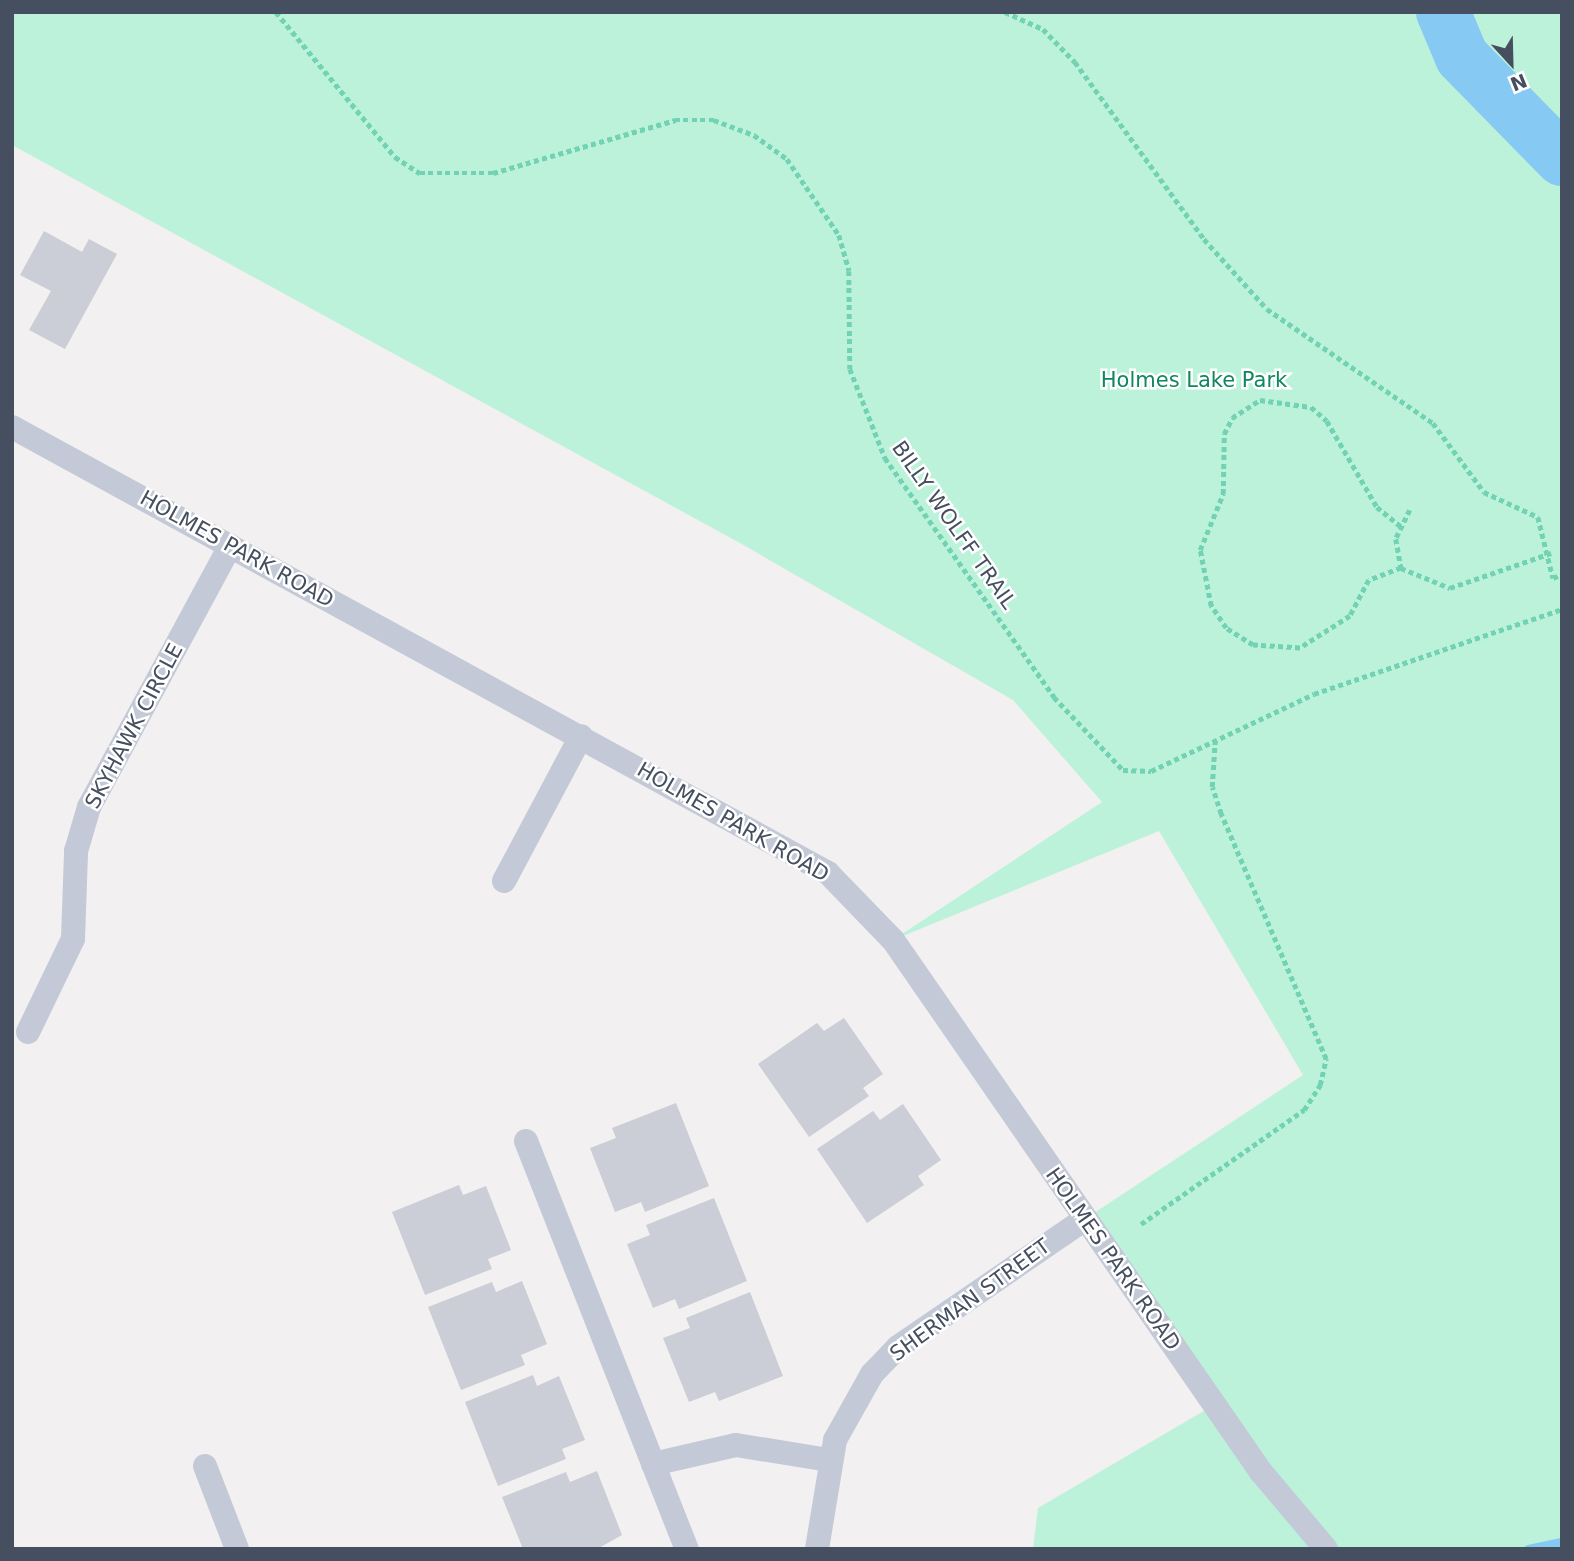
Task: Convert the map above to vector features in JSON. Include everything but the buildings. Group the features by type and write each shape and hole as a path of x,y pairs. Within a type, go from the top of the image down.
{"street":[{"name":"HOLMES PARK ROAD","path":"12,427 800,855 863,903 1261,1472 1326,1549"},
{"name":"SKYHAWK CIRCLE","path":"28,1032 73,939 76,851 89,807 230,545"},
{"path":"504,881 581,736"},
{"path":"526,1141 687,1549"},
{"name":"SHERMAN STREET","path":"817,1549 830,1460 850,1405 898,1347 1085,1219"},
{"path":"653,1464 737,1445 830,1460"},
{"path":"205,1466 237,1549"}],"path":[{"name":"BILLY WOLFF TRAIL","path":"276,12 395,157 420,173 493,173 675,120 714,120 754,135 788,159 839,235 849,271 850,369 867,423 1054,698 1123,770 1151,771 1314,694 1562,609"},
{"path":"1005,12 1043,29 1075,62 1204,239 1267,309 1433,423 1484,492 1538,517 1551,553 1553,578 1562,574"},
{"path":"1402,527 1377,507 1327,421 1311,407 1259,400 1231,418 1224,434 1223,494 1200,550 1205,586 1226,628 1253,645 1300,648 1350,616 1369,580 1401,568 1450,589 1466,587 1551,553"},
{"path":"1401,568 1402,527 1410,510"},
{"path":"1141,1224 1304,1110 1320,1085 1325,1059 1221,814 1212,787 1215,741"}],"green space":[{"name":"Holmes Lake Park","path":"12,12 1562,12 1562,1549 1033,1549 1038,1508 1214,1405 1085,1219 1303,1075 1159,831 893,940 1102,802 1013,700 740,543 12,145"}],"waterway":[{"path":"1443,12 1462,57 1562,159"},
{"path":"1528,1549 1562,1542"}]}
